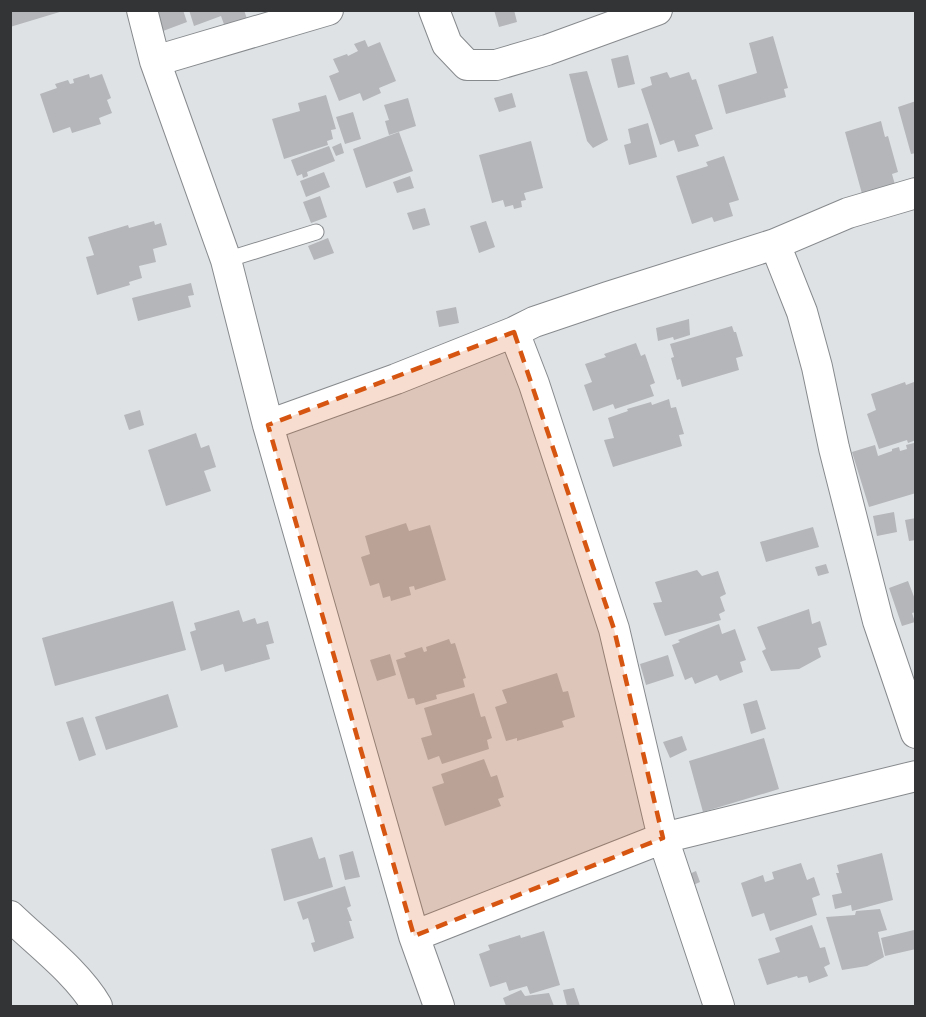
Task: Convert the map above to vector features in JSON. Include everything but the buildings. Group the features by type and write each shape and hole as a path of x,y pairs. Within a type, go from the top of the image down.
{"street":[{"path":"142,10 155,61 226,260 268,425 414,936 439,1006"},
{"path":"155,61 328,10"},
{"path":"434,10 447,44 467,65 496,65 548,50 657,10"},
{"path":"268,425 350,397 534,322 775,244 848,213 915,193"},
{"path":"775,244 802,312 878,621 915,733"},
{"path":"514,332 534,384 614,628 663,838 719,1006"},
{"path":"414,936 663,838 915,776"},
{"path":"10,916 66,968 97,1006"}],"lane":[{"path":"226,260 316,232"}],"highlighted area":[{"path":"514,332 614,629 663,838 414,936 268,425"}]}
